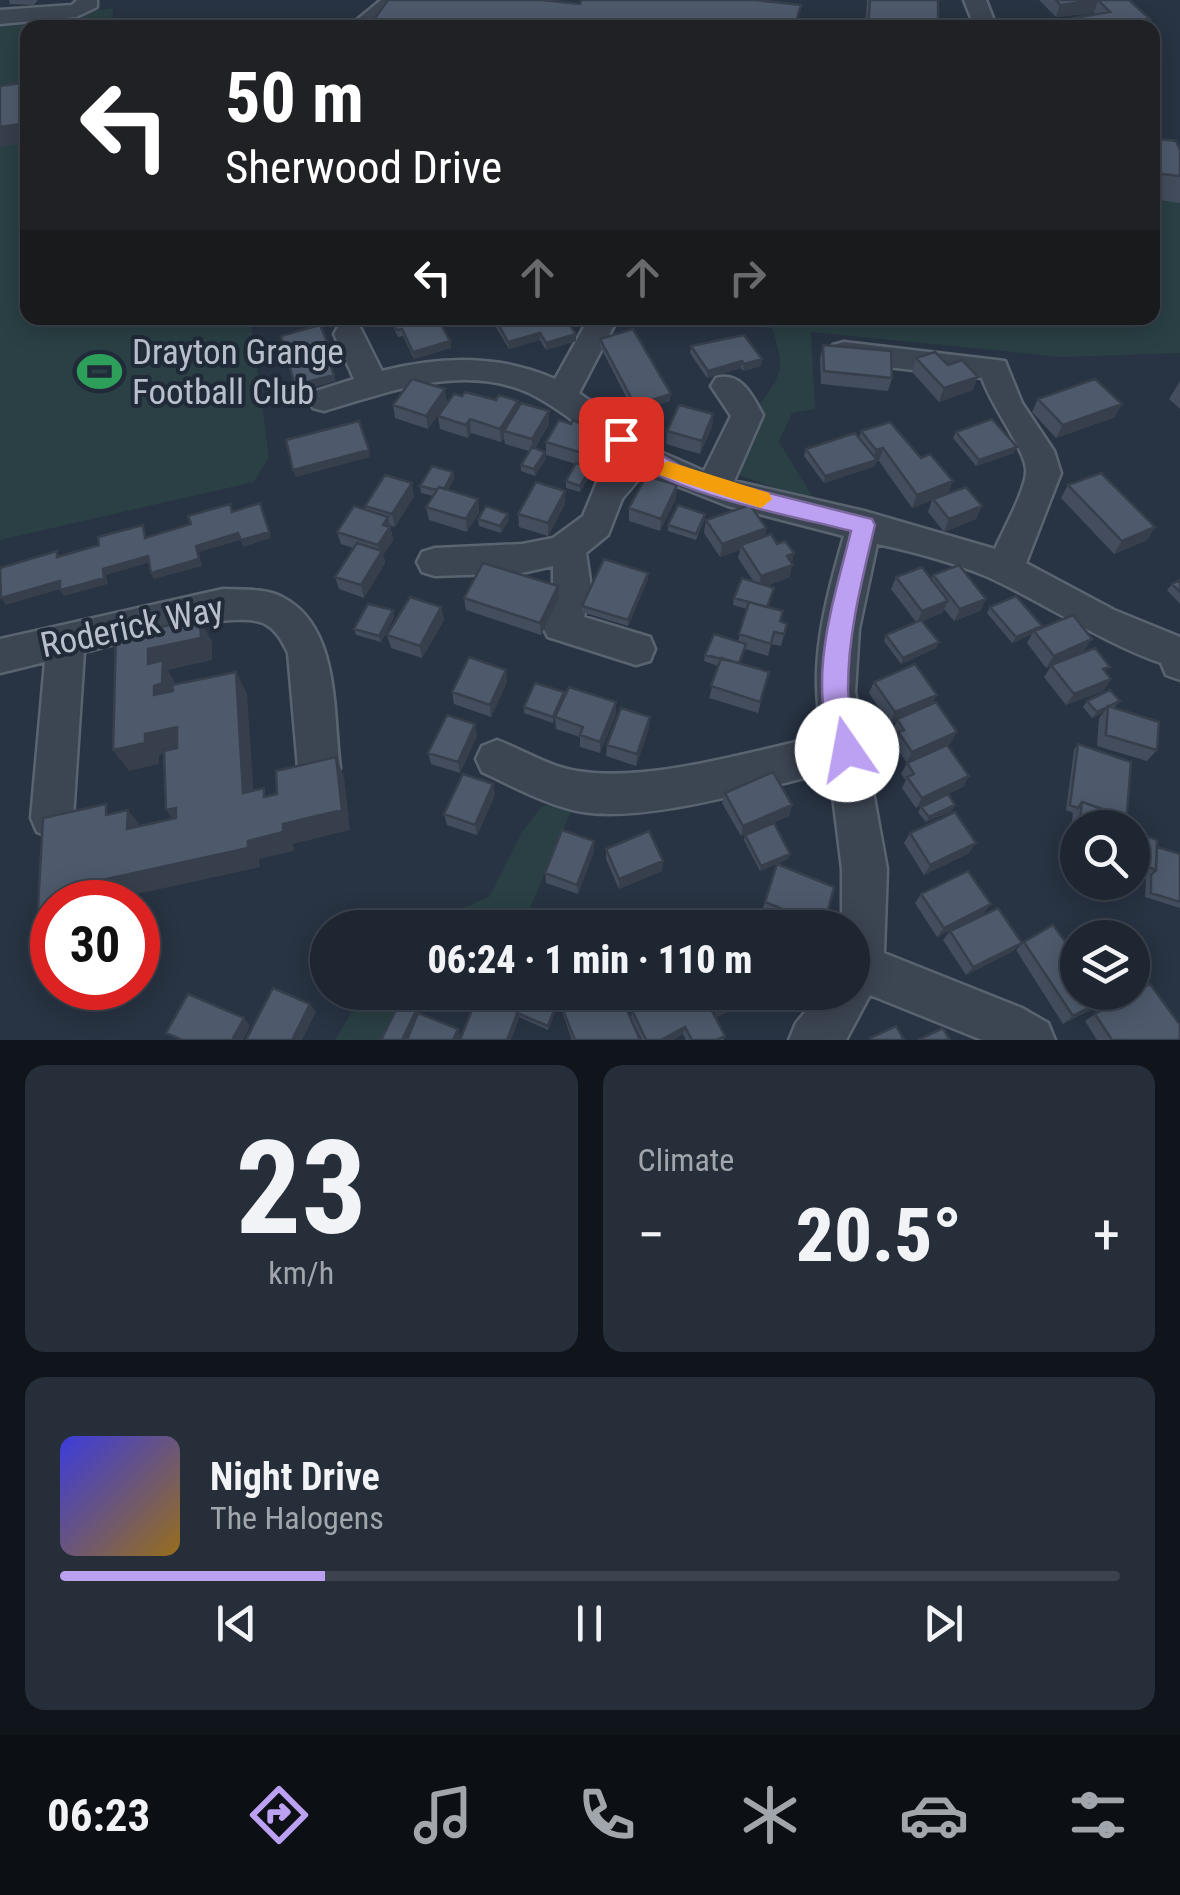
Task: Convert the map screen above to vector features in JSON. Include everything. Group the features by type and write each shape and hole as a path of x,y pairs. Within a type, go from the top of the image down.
{"street":[{"path":"0,17 76,11 86,7 88,0"},
{"path":"368,20 394,0"},
{"path":"562,395 599,325"},
{"path":"350,334 372,384"},
{"path":"830,350 994,370 1007,405 1037,451 1044,473 1006,568"},
{"path":"324,400 372,384 433,372 516,376 562,395 640,455 672,472 1006,568 1124,632 1180,657"},
{"path":"714,486 747,415 726,386"},
{"path":"435,562 517,558 567,548 585,538 600,520 604,501 640,455"},
{"path":"864,525 836,640 835,696 847,750 866,898 864,910"},
{"path":"567,548 575,579 571,607 561,626 636,649"},
{"name":"Roderick Way","path":"0,656 223,604 270,608 293,625 307,652 319,768"},
{"path":"52,818 66,639"},
{"path":"497,758 570,790 609,795 652,790 847,750"},
{"path":"870,985 1005,1025 1031,1040"},
{"path":"813,1040 839,1010"}],"green space":[{"path":"113,8 112,20 20,20 20,325 251,325 269,457 254,482 0,540 0,22"},
{"path":"1160,200 1180,202 1180,353 1062,357 811,332 815,409 792,413 779,442 816,502 729,472 750,420 779,374 780,356 772,328 743,325 1160,325"},
{"path":"576,800 529,910 459,910 489,897 522,832 541,807"},
{"path":"353,1010 400,1010 385,1040 335,1040"}],"building":[{"path":"388,0 542,0 580,4 581,0 756,0 801,5 796,20 374,20"},
{"path":"870,0 938,0 938,20 869,20"},
{"path":"1056,0 1098,0 1060,5"},
{"path":"1098,0 1129,0 1150,19 1074,18 1110,12"},
{"path":"20,83 20,124 0,127 0,86"},
{"path":"1160,139 1176,141 1180,176 1160,174"},
{"path":"320,325 330,349 325,351 334,375 295,385 281,336"},
{"path":"394,325 441,325 450,341 413,352 402,329 397,330"},
{"path":"499,325 570,325 576,334 546,343 540,333 508,342"},
{"path":"633,329 671,394 635,405 600,339"},
{"path":"744,335 762,359 708,371 691,346"},
{"path":"823,345 891,351 892,378 824,371"},
{"path":"935,352 948,365 962,360 978,377 944,388 916,358"},
{"path":"412,379 445,389 426,416 393,405"},
{"path":"1095,379 1122,404 1063,425 1038,399"},
{"path":"465,392 518,401 500,429 470,419 466,425 438,416 454,394 462,396"},
{"path":"521,403 549,411 532,439 504,431"},
{"path":"679,405 713,414 702,441 667,431"},
{"path":"992,419 1017,447 979,460 956,432"},
{"path":"559,420 571,424 573,420 594,431 582,453 546,442"},
{"path":"359,421 369,450 293,470 286,440"},
{"path":"890,422 921,458 930,454 953,481 917,495 883,448 876,450 861,431"},
{"path":"855,433 877,460 825,476 806,449"},
{"path":"532,447 545,452 534,469 521,465"},
{"path":"576,463 590,468 580,486 566,481"},
{"path":"432,466 453,472 444,489 420,486"},
{"path":"1101,473 1155,527 1122,541 1068,485"},
{"path":"385,475 412,483 392,514 365,506"},
{"path":"646,476 677,485 661,519 629,508"},
{"path":"536,482 565,491 548,523 518,514"},
{"path":"439,487 478,499 466,519 426,507"},
{"path":"966,487 982,506 949,519 933,499"},
{"path":"260,503 269,532 241,540 238,533 196,546 199,559 151,573 148,556 103,569 104,578 83,584 60,590 60,581 1,598 0,568 57,551 57,557 99,545 98,537 143,525 145,538 191,524 188,516 230,504 232,512"},
{"path":"678,505 705,514 696,534 668,525"},
{"path":"750,505 766,528 722,544 706,520"},
{"path":"354,506 388,517 383,525 390,527 378,545 337,532"},
{"path":"486,506 508,514 500,526 478,519"},
{"path":"771,534 777,544 785,541 794,553 787,556 793,565 761,576 741,545"},
{"path":"357,543 382,551 361,585 335,577"},
{"path":"604,559 648,573 628,620 582,606"},
{"path":"483,563 558,586 540,623 464,598"},
{"path":"959,565 986,599 960,609 933,575"},
{"path":"922,567 948,601 922,611 896,577"},
{"path":"742,578 774,588 767,607 734,598"},
{"path":"1016,596 1042,626 1016,637 990,607"},
{"path":"410,597 441,607 420,646 387,635"},
{"path":"749,602 783,611 780,621 787,624 784,634 774,632 771,644 739,634"},
{"path":"368,604 393,610 379,636 354,629"},
{"path":"1073,615 1092,639 1054,656 1034,631"},
{"path":"200,619 201,638 148,649 148,664 163,660 162,683 154,686 154,695 173,691 172,685 236,672 243,793 264,788 264,797 277,794 276,771 336,757 342,810 283,824 283,832 248,841 248,848 102,880 40,880 43,818 106,804 106,815 128,810 127,829 176,818 176,808 166,810 164,751 177,748 177,727 145,734 145,743 113,750 116,636"},
{"path":"921,620 939,642 903,658 886,635"},
{"path":"714,634 746,644 739,663 705,655"},
{"path":"1095,648 1110,667 1103,669 1111,679 1074,694 1051,665"},
{"path":"469,657 506,670 490,705 452,692"},
{"path":"721,658 769,672 760,702 711,686"},
{"path":"915,664 937,695 895,712 874,682"},
{"path":"535,683 564,692 553,717 524,707"},
{"path":"569,687 616,702 600,742 580,735 583,727 555,717"},
{"path":"1110,690 1120,701 1097,712 1087,701"},
{"path":"936,702 957,732 912,752 898,732 904,730 897,719"},
{"path":"1108,706 1159,722 1157,750 1106,735"},
{"path":"621,708 650,717 637,754 607,745"},
{"path":"447,715 475,724 458,762 428,753"},
{"path":"1078,744 1131,762 1127,810 1105,810 1082,802 1078,808 1070,805"},
{"path":"947,745 969,776 922,798 907,777 914,774 907,763"},
{"path":"773,772 792,805 743,826 725,793"},
{"path":"463,774 493,784 475,825 444,814"},
{"path":"948,794 955,805 929,817 921,807"},
{"path":"1082,802 1105,810 1081,810"},
{"path":"955,812 976,843 930,865 910,833"},
{"path":"774,823 790,854 761,866 745,835"},
{"path":"562,830 594,841 577,885 545,873"},
{"path":"649,831 663,861 619,879 606,849"},
{"path":"1150,837 1157,840 1156,870 1150,868"},
{"path":"1157,847 1180,854 1180,902 1151,893"},
{"path":"777,864 834,887 828,910 785,910 765,902"},
{"path":"968,871 991,904 944,928 921,894"},
{"path":"998,908 1022,943 973,967 950,931"},
{"path":"1053,925 1060,935 1060,996 1024,942"},
{"path":"1150,984 1180,1025 1180,1040 1112,1040 1095,1014 1102,1010 1150,1010"},
{"path":"273,988 310,1004 292,1040 246,1040"},
{"path":"188,994 244,1018 232,1040 182,1040 166,1033"},
{"path":"396,1010 416,1011 402,1040 381,1040"},
{"path":"472,1010 518,1011 507,1040 460,1040"},
{"path":"515,1010 554,1010 548,1026"},
{"path":"563,1010 627,1010 640,1040 575,1040"},
{"path":"632,1010 711,1010 725,1036 717,1040 692,1040 685,1027 661,1040 646,1040"},
{"path":"418,1013 458,1029 453,1040 407,1040"},
{"path":"896,1026 904,1040 871,1040 870,1038"},
{"path":"943,1028 950,1040 918,1040"}],"slow traffic":[{"path":"667,470 761,499"}],"place":[{"name":"Drayton Grange Football Club","path":"99,372"}],"route":[{"path":"621,439 640,455 672,472 718,488 864,525 836,640 835,696 847,750"}]}
